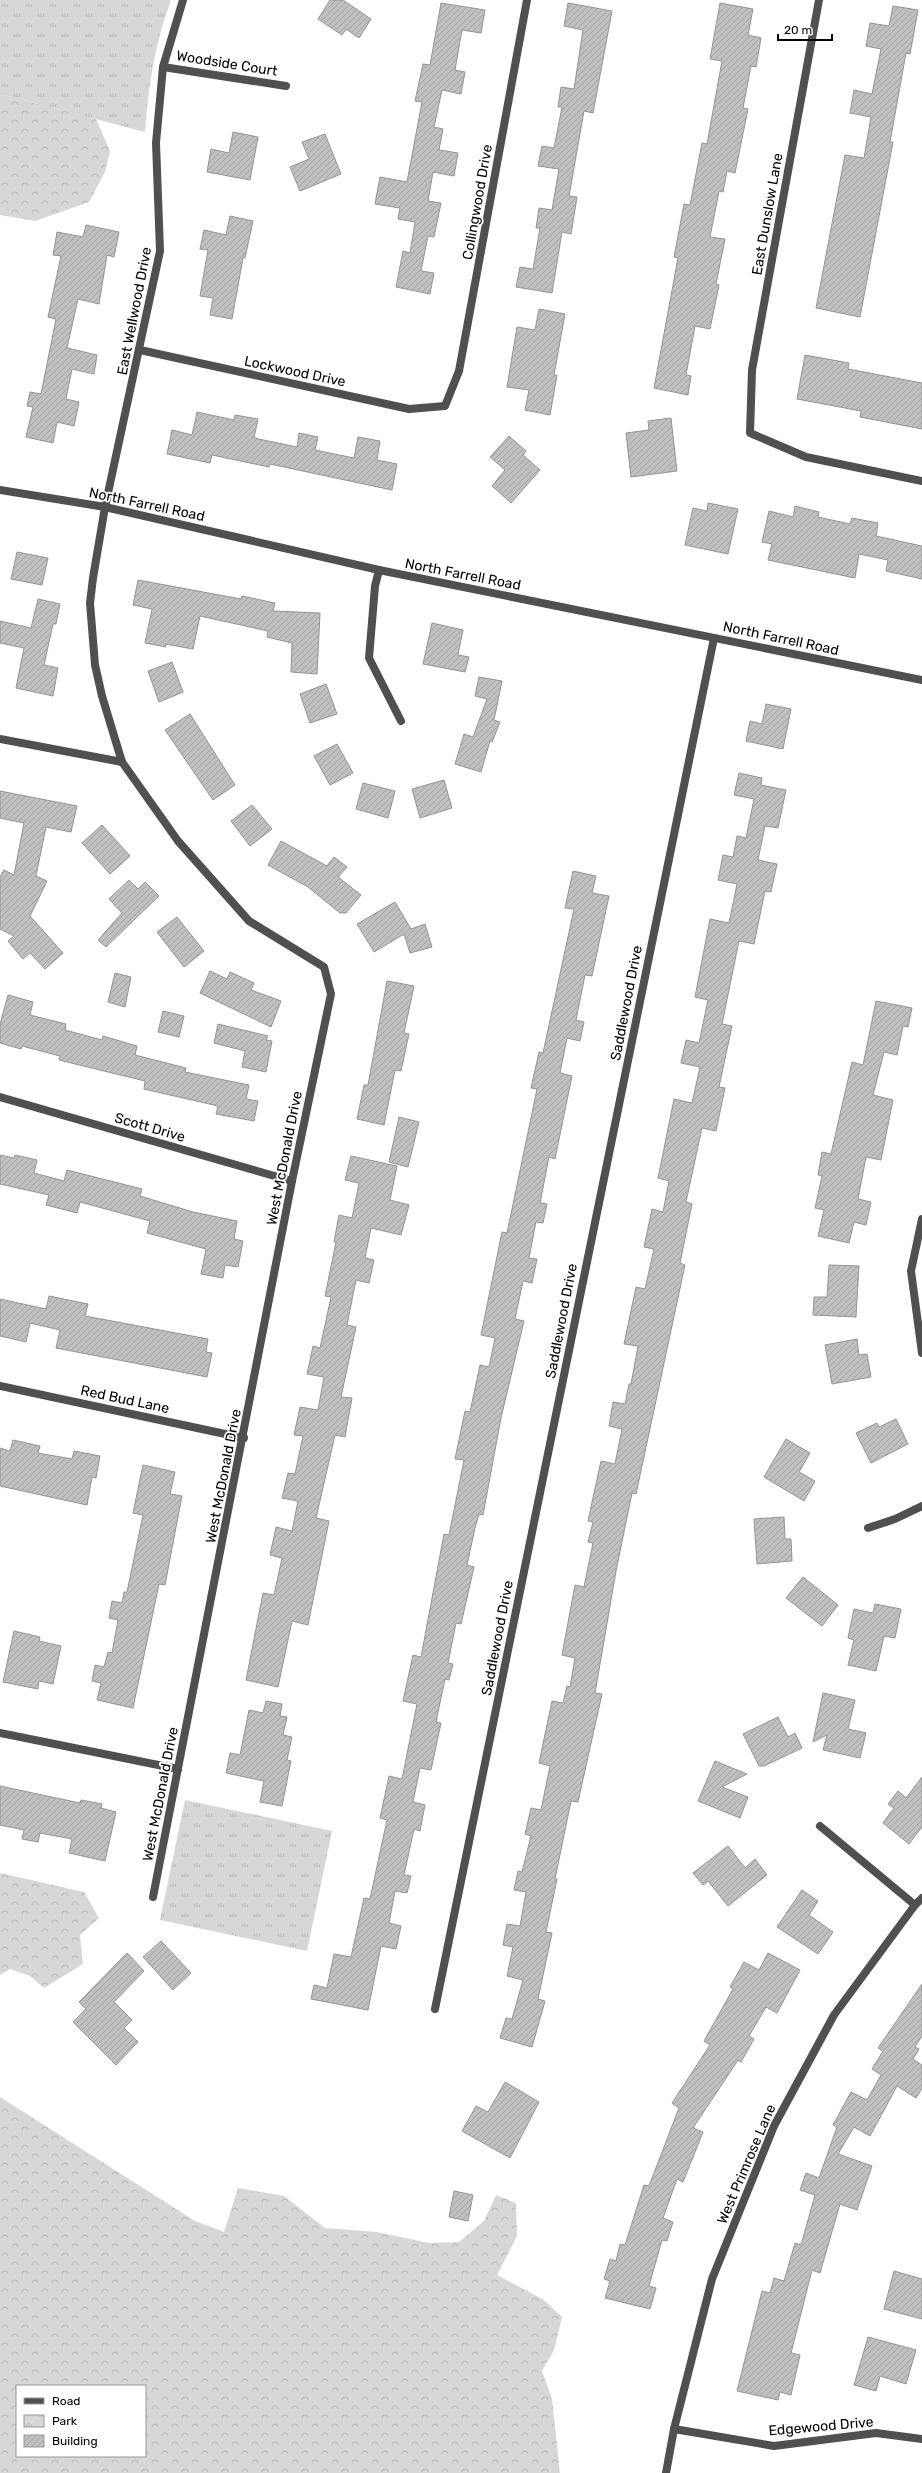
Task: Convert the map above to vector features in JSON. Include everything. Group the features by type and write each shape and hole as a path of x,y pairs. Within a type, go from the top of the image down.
{"street":[{"name":"East Wellwood Drive","path":"105,507 140,350 161,245 156,143 163,67 183,0"},
{"name":"Collingwood Drive","path":"445,406 460,371 527,0"},
{"name":"East Dunslow Lane","path":"819,0 752,370 750,433 806,457 922,481"},
{"name":"Woodside Court","path":"163,67 286,86"},
{"name":"Lockwood Drive","path":"140,350 409,409 445,406"},
{"name":"North Farrell Road","path":"0,490 105,507 379,570 922,680"},
{"name":"West McDonald Drive","path":"105,507 90,603 91,632 102,696 122,762 178,841 249,921 324,967 331,994 292,1181 244,1438 153,1897"},
{"path":"379,570 375,586 369,658 400,721"},
{"name":"Saddlewood Drive","path":"435,2009 714,638"},
{"path":"0,739 122,762"},
{"name":"Scott Drive","path":"0,1098 292,1181"},
{"path":"922,1218 911,1271 922,1353"},
{"name":"Red Bud Lane","path":"0,1386 244,1438"},
{"path":"868,1528 895,1519 922,1506"},
{"path":"0,1733 178,1769"},
{"path":"820,1826 915,1905"},
{"name":"West Primrose Lane","path":"666,2473 674,2429 712,2279 774,2126 834,2015 915,1905 922,1898"},
{"name":"Edgewood Drive","path":"674,2429 774,2446 876,2433 922,2439"}],"green space":[{"path":"0,0 171,0 165,16 153,65 145,132 4,95 0,97"},
{"path":"4,95 96,119 110,151 105,172 89,202 35,221 0,215 0,97"},
{"path":"185,1800 332,1831 307,1951 160,1920"},
{"path":"0,1873 84,1892 99,1918 80,1935 83,1964 44,1988 30,1976 10,1969 0,1975"},
{"path":"0,2097 195,2221 224,2232 238,2188 284,2196 325,2228 377,2232 429,2243 459,2242 484,2221 496,2195 516,2203 517,2236 497,2275 544,2300 562,2317 554,2350 542,2371 552,2399 560,2473 0,2473"}],"building":[{"path":"330,0 343,0 371,19 359,38 346,29 342,35 318,19"},
{"path":"441,3 485,10 481,33 462,30 455,70 465,72 461,94 442,90 434,127 443,129 439,150 458,153 454,176 433,172 428,201 441,203 434,237 428,236 421,271 434,273 430,294 396,287 403,251 410,253 415,222 398,219 400,208 375,204 380,177 407,182 422,102 415,101 423,64 430,65"},
{"path":"568,3 612,11 593,113 584,111 569,196 577,197 571,234 562,232 552,293 516,287 520,267 533,269 540,228 536,228 539,208 552,210 559,169 538,166 542,146 554,148 562,107 558,107 561,87 574,89 583,30 564,26"},
{"path":"720,3 753,9 748,35 761,38 756,67 751,66 743,108 748,109 735,173 727,171 723,192 719,191 710,237 725,239 716,284 719,285 710,329 695,326 686,375 691,376 688,395 654,388 678,258 674,257 684,204 690,205 702,143 707,144 722,61 710,59"},
{"path":"893,6 918,10 910,54 906,53 890,142 893,142 860,317 816,308 845,155 864,158 871,117 850,113 854,90 872,94 881,49 866,46 870,23 889,26"},
{"path":"233,132 258,137 250,180 207,172 211,149 229,153"},
{"path":"325,134 341,174 300,191 290,167 309,159 302,142"},
{"path":"230,216 253,221 245,258 243,258 232,319 210,315 213,298 200,296 208,250 200,249 204,230 226,235"},
{"path":"86,225 119,232 114,257 107,255 99,304 78,299 67,348 97,355 94,374 72,369 66,399 79,402 74,426 57,422 53,443 26,437 33,407 27,406 30,392 41,394 56,319 48,317 61,256 53,255 57,232 83,237"},
{"path":"539,309 565,314 554,375 557,375 550,415 525,410 529,390 507,387 517,327 535,330"},
{"path":"805,355 849,363 848,369 922,383 922,429 860,417 861,411 797,399"},
{"path":"197,412 234,420 235,415 258,419 254,438 297,447 299,433 318,437 315,450 354,458 358,437 380,441 377,460 397,464 392,490 270,464 269,467 212,455 210,463 167,454 172,430 192,435"},
{"path":"671,418 677,471 631,477 626,433 649,430 648,421"},
{"path":"509,436 526,451 523,455 540,470 511,503 492,486 505,470 490,457"},
{"path":"708,503 738,509 728,554 685,545 693,508 707,511"},
{"path":"795,506 819,512 818,517 850,524 852,518 878,523 876,536 922,546 922,579 886,571 888,560 859,554 855,578 768,560 772,544 762,542 769,511 793,517"},
{"path":"17,552 48,558 42,585 11,579"},
{"path":"138,580 241,599 242,596 275,603 273,611 320,613 317,674 291,672 292,643 267,637 268,631 200,616 193,649 165,644 166,647 145,643 152,609 133,605"},
{"path":"38,599 60,604 56,624 53,624 44,665 58,668 53,696 16,688 24,648 0,643 0,621 31,628"},
{"path":"432,623 463,630 458,655 469,657 465,672 423,664"},
{"path":"172,662 183,692 159,702 148,671"},
{"path":"479,677 502,681 494,720 500,722 492,742 490,741 481,772 455,764 464,734 473,737 487,699 475,696"},
{"path":"326,684 337,714 310,723 300,694"},
{"path":"766,704 791,709 783,749 746,741 750,721 762,724"},
{"path":"190,714 235,785 213,800 165,730"},
{"path":"337,744 353,773 330,785 314,756"},
{"path":"739,773 762,778 761,785 786,790 778,828 765,826 758,860 777,864 771,892 765,891 754,944 739,941 722,1024 732,1026 719,1087 725,1088 716,1131 702,1128 686,1202 692,1204 680,1263 685,1265 636,1494 632,1493 616,1571 595,1693 602,1694 578,1802 571,1801 555,1879 557,1879 546,1932 552,1933 538,1999 545,2001 532,2047 500,2038 506,2018 512,2019 523,1980 507,1976 513,1947 503,1945 507,1924 520,1926 526,1892 514,1890 518,1871 522,1872 531,1836 525,1834 531,1808 541,1810 550,1766 539,1763 552,1701 563,1703 567,1686 570,1687 575,1658 562,1655 575,1585 584,1587 593,1543 588,1542 593,1522 588,1521 601,1461 615,1464 622,1429 609,1426 613,1402 625,1404 629,1384 631,1384 638,1346 624,1344 636,1287 645,1289 654,1249 644,1247 652,1209 663,1212 669,1181 658,1178 674,1099 692,1103 700,1067 681,1063 686,1040 699,1043 708,1000 695,997 710,919 729,923 737,884 718,880 723,855 733,857 737,836 746,838 754,799 734,795"},
{"path":"444,780 452,808 420,818 412,789"},
{"path":"363,783 395,791 388,818 356,809"},
{"path":"0,791 77,806 71,832 46,827 36,876 47,881 30,916 63,953 45,969 30,953 23,959 8,941 14,936 0,929 0,877 4,870 14,875 24,823 0,818"},
{"path":"252,805 272,829 250,846 231,821"},
{"path":"102,825 130,856 110,874 82,843"},
{"path":"281,841 327,866 334,857 347,867 338,877 361,895 346,913 340,913 308,887 268,865"},
{"path":"573,871 596,876 592,893 609,896 592,976 585,975 576,1020 584,1022 580,1041 567,1038 560,1073 572,1076 555,1159 549,1157 540,1203 547,1204 543,1223 536,1222 529,1258 537,1259 532,1283 523,1281 515,1319 524,1321 501,1418 483,1515 479,1514 467,1565 474,1567 461,1624 456,1623 448,1663 453,1664 449,1680 445,1679 436,1722 441,1723 431,1770 420,1768 413,1802 425,1805 420,1831 414,1829 404,1875 411,1876 407,1893 395,1891 389,1923 401,1926 396,1949 381,1946 368,2010 311,1999 314,1985 327,1988 334,1954 351,1957 364,1898 370,1899 387,1820 380,1818 389,1776 402,1779 417,1704 403,1701 413,1655 421,1657 444,1534 449,1535 464,1460 455,1459 465,1411 470,1412 480,1365 489,1367 495,1338 481,1335 502,1232 507,1233 537,1089 531,1088 539,1052 543,1053 574,909 565,908"},
{"path":"129,880 138,889 145,882 159,896 106,947 98,940 122,913 109,899"},
{"path":"395,902 411,929 425,924 432,947 410,953 404,934 374,952 357,924"},
{"path":"177,917 204,951 184,967 157,932"},
{"path":"210,971 227,979 230,972 254,983 251,990 281,1001 271,1027 200,993"},
{"path":"115,973 131,977 125,1007 108,1002"},
{"path":"387,981 414,986 404,1033 409,1034 401,1071 395,1070 384,1125 357,1119 364,1085 368,1085"},
{"path":"8,995 33,1002 30,1015 66,1024 65,1030 102,1040 103,1036 137,1046 135,1055 186,1068 185,1072 249,1085 246,1099 258,1101 254,1121 216,1114 218,1106 144,1089 145,1081 59,1060 60,1056 22,1046 21,1049 0,1043 0,1024"},
{"path":"876,1001 912,1008 908,1027 903,1026 897,1055 884,1052 873,1095 893,1100 881,1160 866,1157 858,1199 871,1202 866,1225 854,1222 849,1243 818,1236 824,1210 815,1208 822,1176 818,1175 822,1152 831,1154 852,1062 863,1065"},
{"path":"163,1011 184,1016 179,1037 158,1032"},
{"path":"218,1024 268,1036 266,1040 272,1041 266,1072 242,1067 245,1051 214,1043"},
{"path":"399,1117 419,1122 408,1167 389,1162"},
{"path":"0,1155 14,1158 15,1155 37,1160 34,1173 64,1181 67,1170 142,1189 140,1196 193,1212 237,1221 234,1239 243,1241 238,1267 225,1265 223,1278 201,1274 206,1249 147,1233 150,1221 80,1202 77,1213 46,1205 49,1195 0,1184"},
{"path":"351,1156 397,1166 390,1200 409,1205 401,1235 371,1228 365,1258 374,1260 369,1283 356,1280 347,1325 356,1327 341,1397 352,1398 345,1437 335,1435 316,1518 329,1521 308,1625 292,1621 278,1687 246,1680 263,1593 274,1595 282,1558 270,1555 276,1527 292,1531 298,1501 282,1498 288,1473 295,1474 303,1436 294,1435 300,1407 318,1410 324,1377 307,1374 313,1346 320,1348 331,1297 325,1296 336,1242 334,1242 339,1215 352,1218 359,1183 345,1180"},
{"path":"829,1265 859,1266 856,1317 813,1315 814,1297 827,1297"},
{"path":"49,1296 88,1304 85,1316 208,1339 206,1352 212,1353 207,1377 56,1348 60,1330 30,1323 26,1342 0,1336 0,1299 46,1309"},
{"path":"857,1339 859,1355 867,1354 871,1377 832,1384 825,1345"},
{"path":"896,1419 908,1444 871,1463 856,1433 877,1423 879,1427"},
{"path":"786,1439 810,1453 799,1472 815,1481 804,1501 764,1477"},
{"path":"13,1440 40,1446 38,1453 72,1459 74,1451 100,1456 96,1478 92,1477 87,1505 0,1486 0,1448 10,1451"},
{"path":"143,1465 175,1472 170,1494 182,1496 165,1585 159,1584 133,1708 97,1700 101,1683 92,1681 95,1665 104,1667 108,1652 112,1653 118,1620 109,1618 112,1601 122,1603 124,1592 127,1592 143,1515 133,1513"},
{"path":"784,1517 785,1539 791,1539 792,1561 757,1564 754,1519"},
{"path":"803,1577 838,1605 822,1626 786,1598"},
{"path":"875,1604 901,1609 895,1638 884,1636 876,1671 848,1665 854,1640 848,1638 854,1609 873,1613"},
{"path":"14,1631 40,1637 39,1641 61,1646 53,1684 39,1681 38,1689 3,1682"},
{"path":"823,1693 855,1700 848,1729 866,1733 860,1758 823,1750 827,1735 813,1742"},
{"path":"266,1701 282,1704 280,1716 287,1717 283,1735 292,1737 287,1760 291,1761 282,1806 260,1802 264,1781 226,1773 230,1753 240,1755 249,1710 263,1713"},
{"path":"778,1717 788,1737 795,1733 802,1748 764,1766 759,1766 743,1734"},
{"path":"715,1761 747,1774 722,1787 748,1797 740,1818 698,1801"},
{"path":"922,1777 922,1827 909,1844 883,1823 894,1808 888,1804 898,1791 906,1798"},
{"path":"0,1786 80,1803 81,1800 102,1804 101,1808 116,1812 105,1861 69,1853 72,1839 40,1833 38,1842 22,1839 24,1830 0,1825"},
{"path":"728,1846 745,1868 755,1859 767,1875 728,1906 708,1881 703,1885 693,1873"},
{"path":"802,1890 818,1901 809,1915 833,1932 818,1954 777,1927"},
{"path":"161,1941 191,1973 173,1990 143,1957"},
{"path":"127,1953 144,1971 114,2002 132,2020 124,2028 138,2042 116,2065 73,2022 86,2009 79,2002"},
{"path":"768,1953 800,1970 777,2013 766,2007 749,2036 754,2039 741,2062 738,2060 693,2128 703,2132 683,2182 677,2179 663,2218 673,2222 667,2241 662,2240 649,2286 656,2288 650,2309 605,2298 610,2281 604,2279 610,2259 616,2261 620,2244 625,2245 644,2185 649,2186 679,2108 672,2103 710,2045 704,2041 733,1989 730,1987 744,1962 759,1970"},
{"path":"922,1984 922,2036 915,2047 919,2049 913,2059 922,2065 922,2088 916,2098 897,2086 870,2136 854,2127 838,2154 872,2166 857,2210 840,2204 820,2273 812,2270 791,2353 800,2355 791,2395 780,2392 778,2400 737,2391 762,2291 770,2293 774,2278 784,2281 795,2243 801,2245 815,2195 800,2190 806,2173 819,2178 837,2127 833,2125 851,2092 867,2100 881,2075 872,2069 883,2051 878,2048"},
{"path":"505,2082 539,2102 510,2158 462,2131 476,2106 488,2112"},
{"path":"454,2191 473,2195 468,2221 449,2217"},
{"path":"894,2271 922,2279 922,2319 884,2309"},
{"path":"868,2337 916,2350 906,2384 880,2376 876,2391 854,2385"}]}
